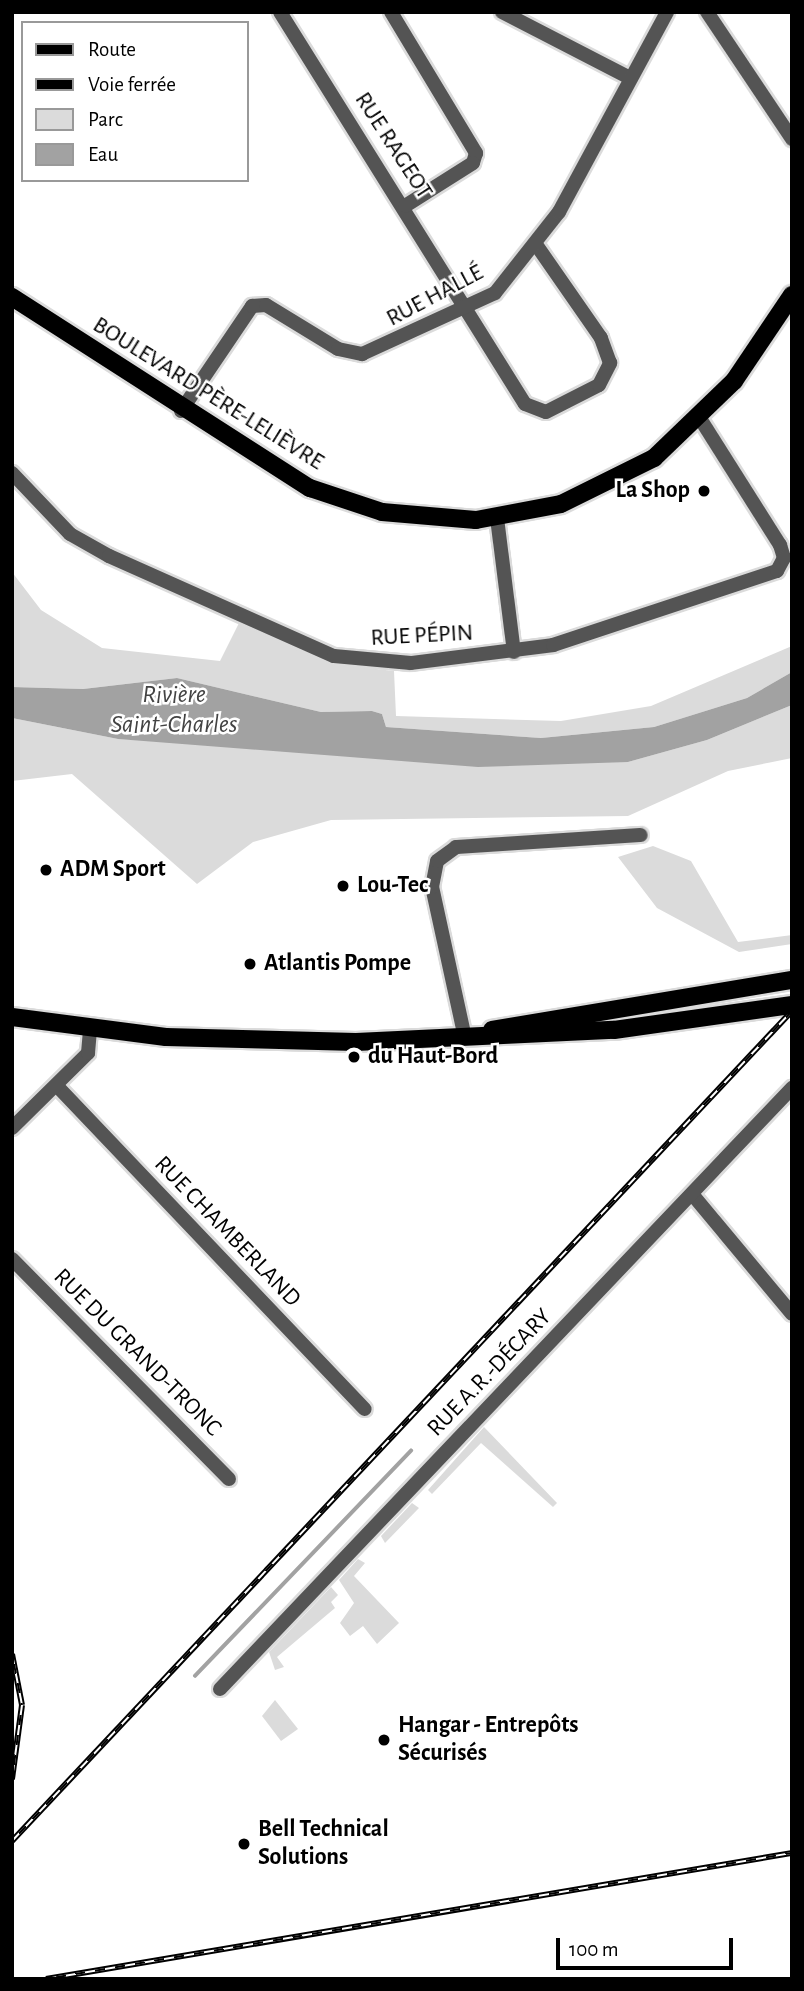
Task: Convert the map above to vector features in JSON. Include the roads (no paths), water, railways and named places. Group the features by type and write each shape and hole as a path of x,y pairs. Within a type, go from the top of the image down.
{"main road":[{"name":"BOULEVARD PÈRE-LELIÈVRE","path":"15,299 181,411 336,499 424,518 497,518 561,504 620,479 701,419 792,295"},
{"path":"466,1038 531,1020 792,980"},
{"path":"12,1017 90,1030 277,1042 466,1038 614,1030 792,1005"}],"street":[{"name":"RUE RAGEOT","path":"280,12 535,412 564,405 599,385 610,363 601,338 537,246"},
{"path":"391,12 476,153 473,163 405,206"},
{"path":"502,12 628,76"},
{"name":"RUE HALLÉ","path":"181,411 252,306 266,305 338,349 362,354 387,348 495,293 537,246 628,76 667,12"},
{"path":"707,12 792,139"},
{"name":"RUE PÉPIN","path":"12,473 70,534 94,549 334,656 391,663 514,652 687,605 777,571 784,558 701,419"},
{"path":"497,518 514,652"},
{"path":"466,1038 432,887 437,861 456,847 641,835"},
{"path":"12,1128 88,1053 90,1030"},
{"name":"RUE CHAMBERLAND","path":"57,1086 365,1409"},
{"name":"RUE A.R.-DÉCARY","path":"220,1689 792,1088"},
{"path":"692,1194 792,1314"},
{"name":"RUE DU GRAND-TRONC","path":"12,1259 229,1479"}],"water":[{"name":"Rivière Saint-Charles","path":"792,672 792,705 707,740 628,762 478,767 118,739 12,718 12,687 83,689 177,678 321,712 372,711 382,714 386,727 541,738 654,727 747,698"}],"waterway":[{"path":"195,1676 411,1451"}],"railway":[{"path":"12,1841 792,1011"},
{"path":"12,1654 22,1705 12,1779"},
{"path":"46,1979 792,1853"}],"place":[{"name":"La Shop","path":"704,491"},
{"name":"ADM Sport","path":"46,870"},
{"name":"Lou-Tec","path":"343,886"},
{"name":"Atlantis Pompe","path":"250,964"},
{"name":"du Haut-Bord","path":"354,1057"},
{"name":"Hangar - Entrepôts Sécurisés","path":"384,1740"},
{"name":"Bell Technical Solutions","path":"244,1844"}]}
